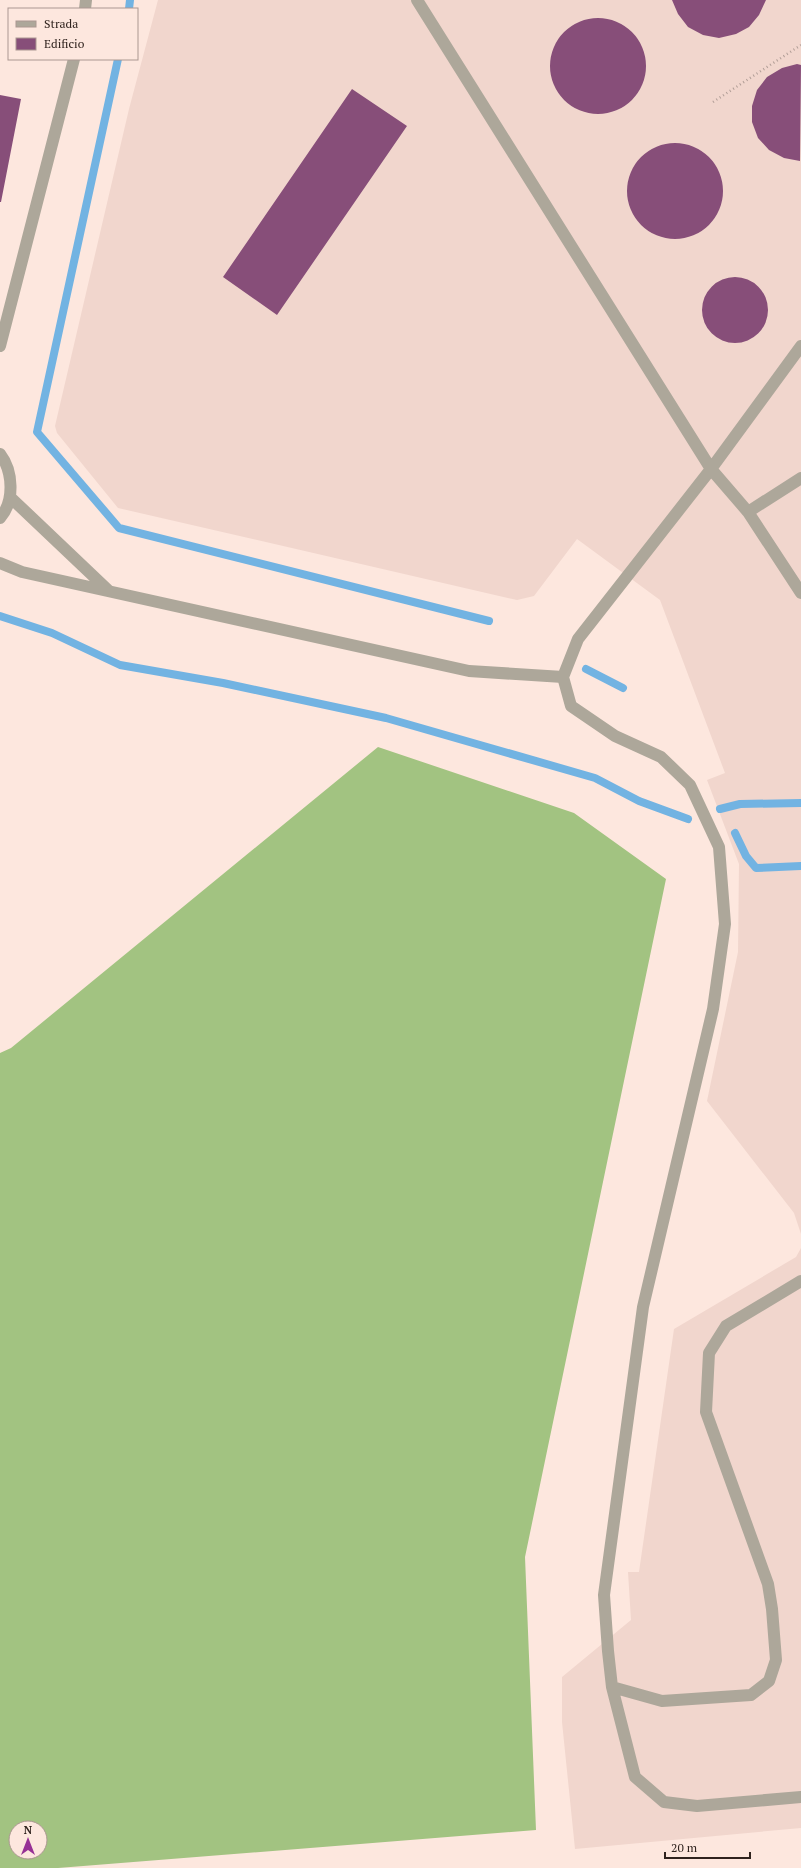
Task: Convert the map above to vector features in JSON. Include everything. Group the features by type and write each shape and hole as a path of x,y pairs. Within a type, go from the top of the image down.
{"lane":[{"path":"417,0 711,469 748,512 801,593"},
{"path":"0,346 74,60"},
{"path":"801,346 711,469 578,639 563,677 571,706 615,736 661,758 690,785 719,847 725,924 713,1009 643,1307 604,1595 612,1687 635,1777 664,1802 697,1806 801,1797"},
{"path":"0,454 5,460 10,478 10,497 0,518"},
{"path":"748,512 801,478"},
{"path":"10,497 110,592"},
{"path":"0,563 22,572 469,671 563,677"},
{"path":"612,1687 662,1701 751,1695 769,1681 776,1660 772,1609 768,1584 706,1412 709,1353 726,1326 801,1281"}],"path":[{"path":"713,102 801,45"}],"shaded area":[{"path":"158,0 801,0 801,1234 794,1213 707,1101 738,952 739,864 707,780 725,773 660,600 577,539 534,596 517,600 118,508 57,433 55,426 129,109"},
{"path":"801,1248 801,1828 575,1849 562,1722 562,1677 631,1620 628,1572 639,1572 674,1329 796,1257"}],"green space":[{"path":"378,747 574,813 666,879 525,1557 536,1830 58,1868 0,1868 0,1053 11,1048"}],"building":[{"path":"672,0 766,0 759,15 749,27 736,34 719,38 703,35 688,27 678,14"},
{"path":"598,18 616,22 625,26 632,32 638,39 642,48 646,66 642,84 638,93 632,100 625,106 616,110 598,114 580,110 571,106 564,100 558,93 554,84 550,66 554,48 558,39 564,32 571,26 580,22"},
{"path":"797,64 801,65 800,161 784,158 769,150 758,138 752,122 752,106 757,90 767,77 782,68"},
{"path":"352,89 407,126 277,315 223,277"},
{"path":"0,95 21,99 1,202 0,202"},
{"path":"675,143 693,147 702,151 709,157 715,164 719,173 723,191 719,209 715,218 709,225 702,231 693,235 675,239 657,235 648,231 641,225 635,218 631,209 627,191 631,173 635,164 641,157 648,151 657,147"},
{"path":"735,277 748,279 763,292 766,297 768,310 766,323 753,338 748,341 735,343 722,341 707,328 704,323 702,310 704,297 717,282 722,279"}],"waterway":[{"path":"129,8 130,0"},
{"path":"118,60 37,432 119,528 489,621"},
{"path":"0,616 52,633 120,665 223,683 386,718 595,778 639,801 688,819"},
{"path":"586,669 623,688"},
{"path":"720,809 740,804 801,803"},
{"path":"735,833 746,856 756,868 801,866"}]}
